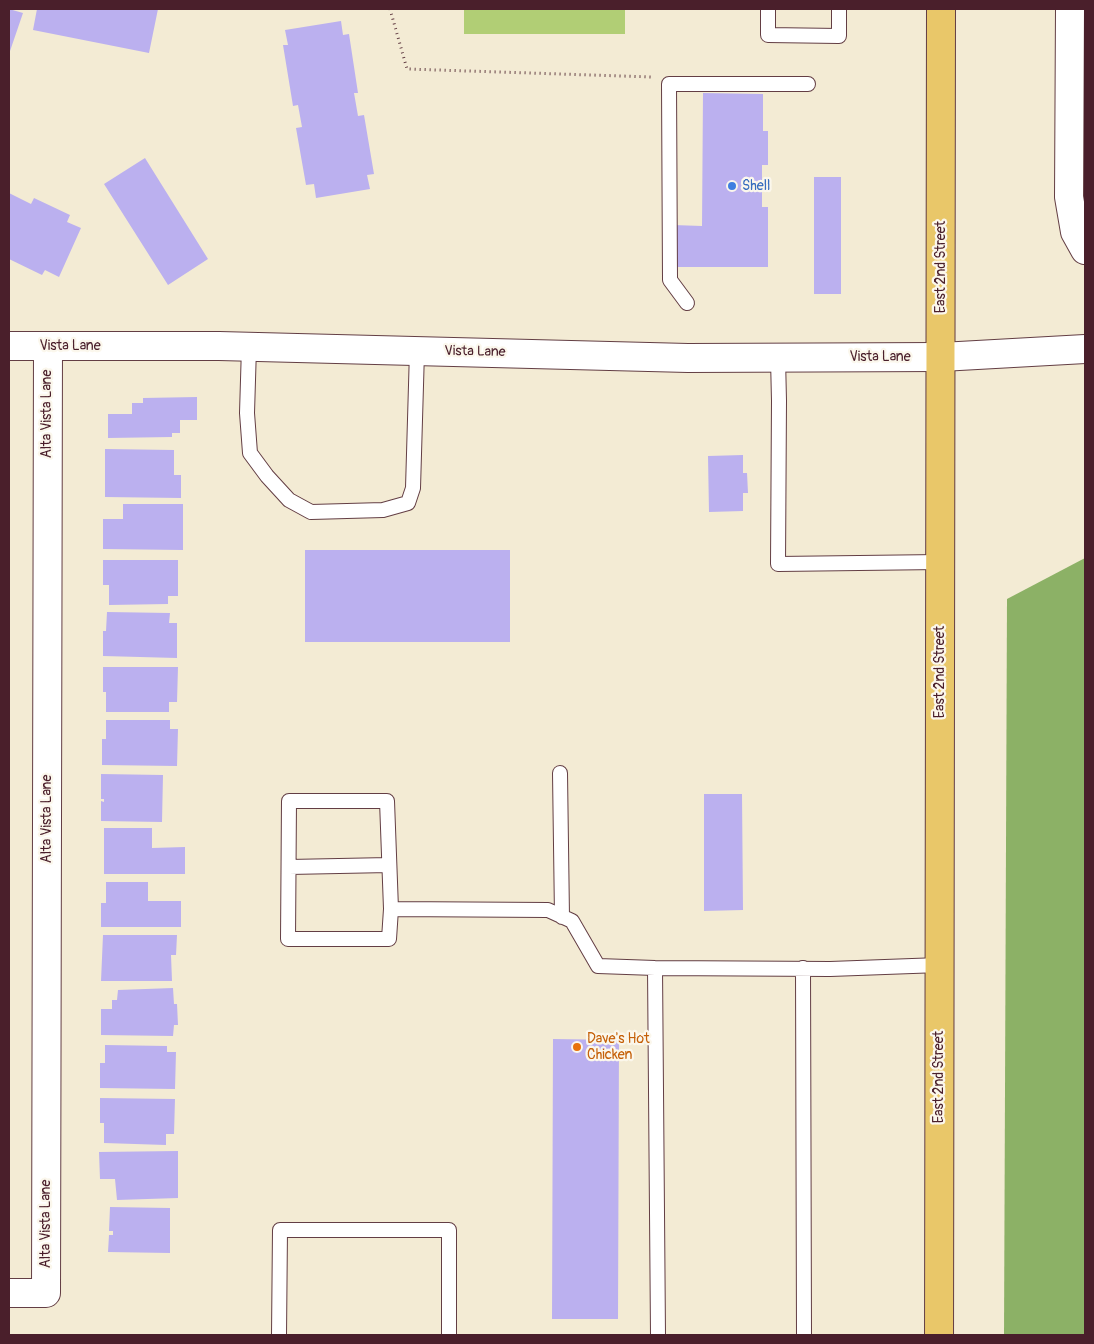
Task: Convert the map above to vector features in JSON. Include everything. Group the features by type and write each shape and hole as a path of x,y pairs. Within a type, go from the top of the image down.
{"main road":[{"name":"East 2nd Street","path":"940,1335 941,9"}],"street":[{"path":"1070,9 1069,196 1079,215 1075,232 1085,250"},
{"name":"Vista Lane","path":"9,346 249,347 688,358 941,357 1085,349"},
{"name":"Alta Vista Lane","path":"9,1293 46,1293 48,346"}],"lane":[{"path":"768,9 768,36 839,36 839,9"},
{"path":"687,303 670,280 669,84 808,84"},
{"path":"249,347 247,413 250,453 288,500 311,512 383,510 408,503 413,488 417,351"},
{"path":"778,358 778,564 940,562"},
{"path":"560,773 562,916"},
{"path":"289,801 387,801 389,939 288,939 288,867 289,801"},
{"path":"288,867 389,865"},
{"path":"390,908 548,910 572,921 598,966 803,968 940,965"},
{"path":"655,968 658,1335"},
{"path":"803,968 804,1335"},
{"path":"279,1335 280,1230 449,1230 449,1335"}],"path":[{"path":"390,9 407,69 652,77 669,84"}],"green space":[{"path":"464,9 625,9 625,34 464,34"},
{"path":"1085,558 1085,1335 1004,1335 1007,599"}],"building":[{"path":"9,9 23,13 9,54"},
{"path":"37,9 158,9 149,53 33,30"},
{"path":"341,21 343,35 349,34 358,93 354,93 358,116 364,115 374,174 367,175 370,189 316,198 314,184 306,185 296,128 302,127 298,105 293,106 283,45 288,45 285,30"},
{"name":"Shell","path":"703,93 763,94 763,131 768,131 768,165 762,165 762,207 768,207 768,267 673,267 673,225 702,226"},
{"path":"145,158 208,259 168,285 104,184"},
{"path":"814,177 841,177 841,294 814,294"},
{"path":"9,193 31,204 34,198 70,215 67,222 81,228 59,277 45,270 42,275 9,259"},
{"path":"197,397 197,420 180,420 180,433 172,433 172,437 108,438 108,414 132,414 132,403 143,403 143,398"},
{"path":"105,449 174,450 174,475 181,475 181,498 105,497"},
{"path":"743,455 743,473 747,473 748,493 743,493 743,511 709,512 708,456"},
{"path":"123,504 183,504 183,550 103,549 103,519 123,519"},
{"path":"305,550 510,550 510,642 305,642"},
{"path":"103,560 178,560 178,596 168,596 168,604 109,605 109,585 103,585"},
{"path":"107,612 170,613 169,623 177,623 177,658 103,656 103,631 106,631"},
{"path":"103,667 178,667 177,702 169,702 169,712 106,712 106,692 103,692"},
{"path":"106,720 170,720 170,729 178,729 177,766 102,765 102,739 106,739"},
{"path":"101,774 163,775 162,822 101,821 101,801 104,802 104,799 101,799"},
{"path":"704,794 742,794 743,910 704,911"},
{"path":"104,828 152,828 152,848 185,847 185,874 104,874"},
{"path":"106,882 148,882 148,901 181,901 181,927 101,927 101,903 106,903"},
{"path":"103,935 177,935 176,955 171,955 172,981 101,981"},
{"path":"173,988 174,1004 177,1004 178,1025 174,1025 173,1036 101,1035 101,1009 112,1009 112,1000 117,1000 118,990"},
{"path":"553,1039 619,1040 618,1319 552,1319"},
{"path":"105,1045 167,1046 167,1052 176,1052 175,1089 100,1088 100,1063 105,1063"},
{"path":"100,1098 175,1099 174,1134 166,1134 166,1145 104,1143 104,1123 100,1123"},
{"path":"178,1151 178,1198 117,1200 115,1179 100,1179 99,1152"},
{"path":"110,1207 170,1208 170,1253 108,1252 109,1235 113,1235 113,1231 109,1231"}],"place":[{"name":"Shell","path":"732,186"},
{"name":"Dave's Hot Chicken","path":"577,1047"}]}
